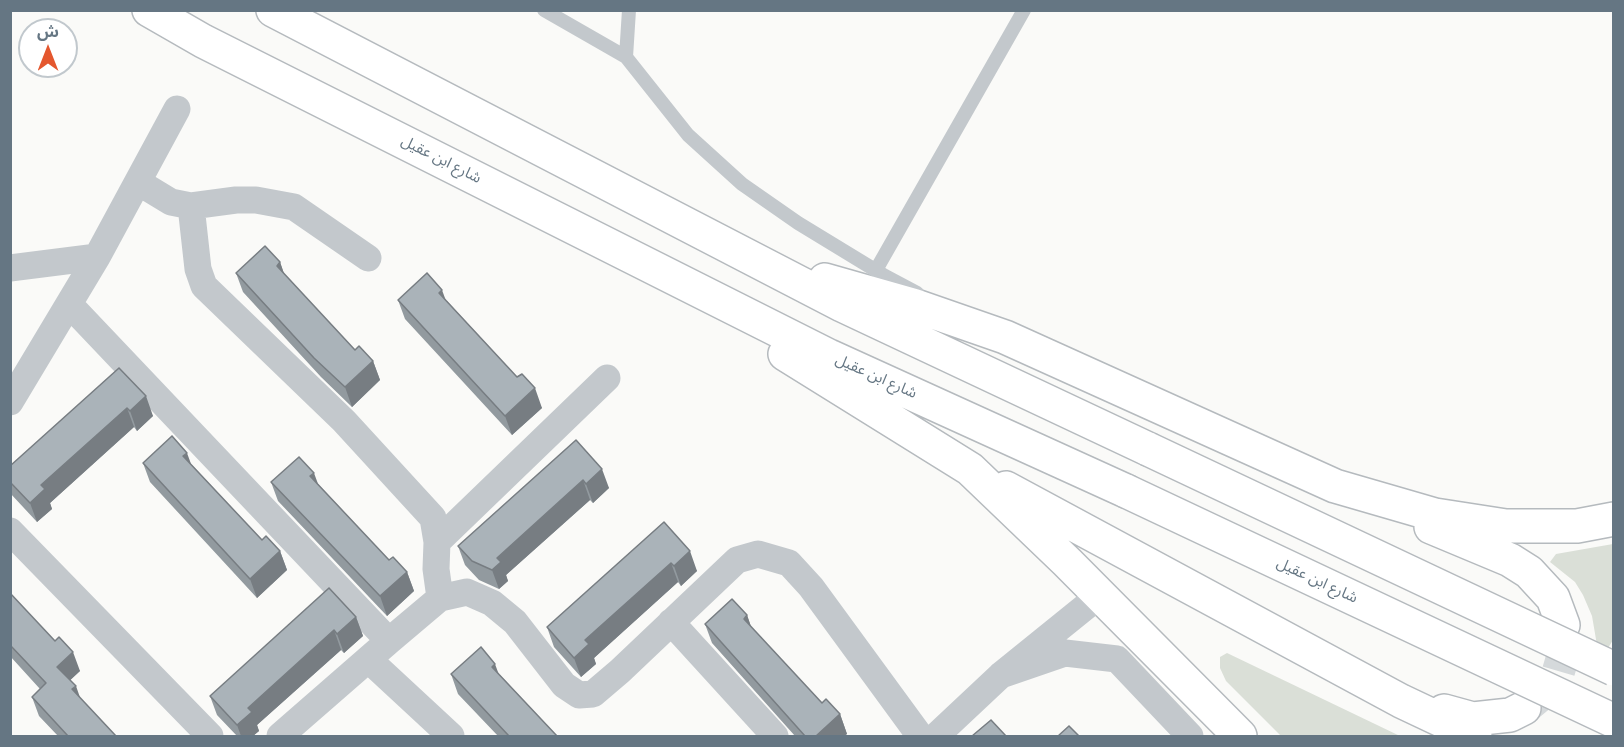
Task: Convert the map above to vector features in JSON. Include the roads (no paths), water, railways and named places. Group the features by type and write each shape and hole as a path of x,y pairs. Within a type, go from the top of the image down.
{"main road":[{"name":"شارع ابن عقيل","path":"149,10 203,41 829,356 1126,491 1614,720"},
{"path":"273,10 842,305 1614,669"},
{"path":"613,247 970,469 1401,701 1475,736"},
{"path":"772,269 820,279 885,297 1005,337 1335,486 1510,560 1529,572 1554,598 1563,625"},
{"path":"970,469 1100,595 1240,736"},
{"path":"1335,486 1435,515 1506,526 1577,526 1614,519"},
{"path":"1401,701 1473,719 1510,715 1524,708"}],"street":[{"path":"10,402 97,257 177,109"},
{"path":"138,182 171,202 191,206 236,200 256,200 294,207 368,258"},
{"path":"191,206 198,269 204,286 344,421 433,518 437,542 436,569 440,598"},
{"path":"10,268 97,257"},
{"path":"69,304 388,641"},
{"path":"437,542 607,378"},
{"path":"10,531 210,736"},
{"path":"280,736 440,598 467,592 492,603 515,622 564,685 579,695 593,694 737,560 758,554 789,563 811,587 920,736"},
{"path":"936,736 1001,675 1100,595"},
{"path":"671,622 775,736"},
{"path":"1001,675 1065,653 1118,659 1190,736"},
{"path":"369,660 451,736"}],"lane":[{"path":"544,10 626,57 688,135 742,184 798,223 876,270 1005,337"},
{"path":"626,57 628,10"},
{"path":"876,270 1024,10"}],"tunnel":[{"path":"1526,707 1543,693 1558,673 1565,649 1563,625"}]}
